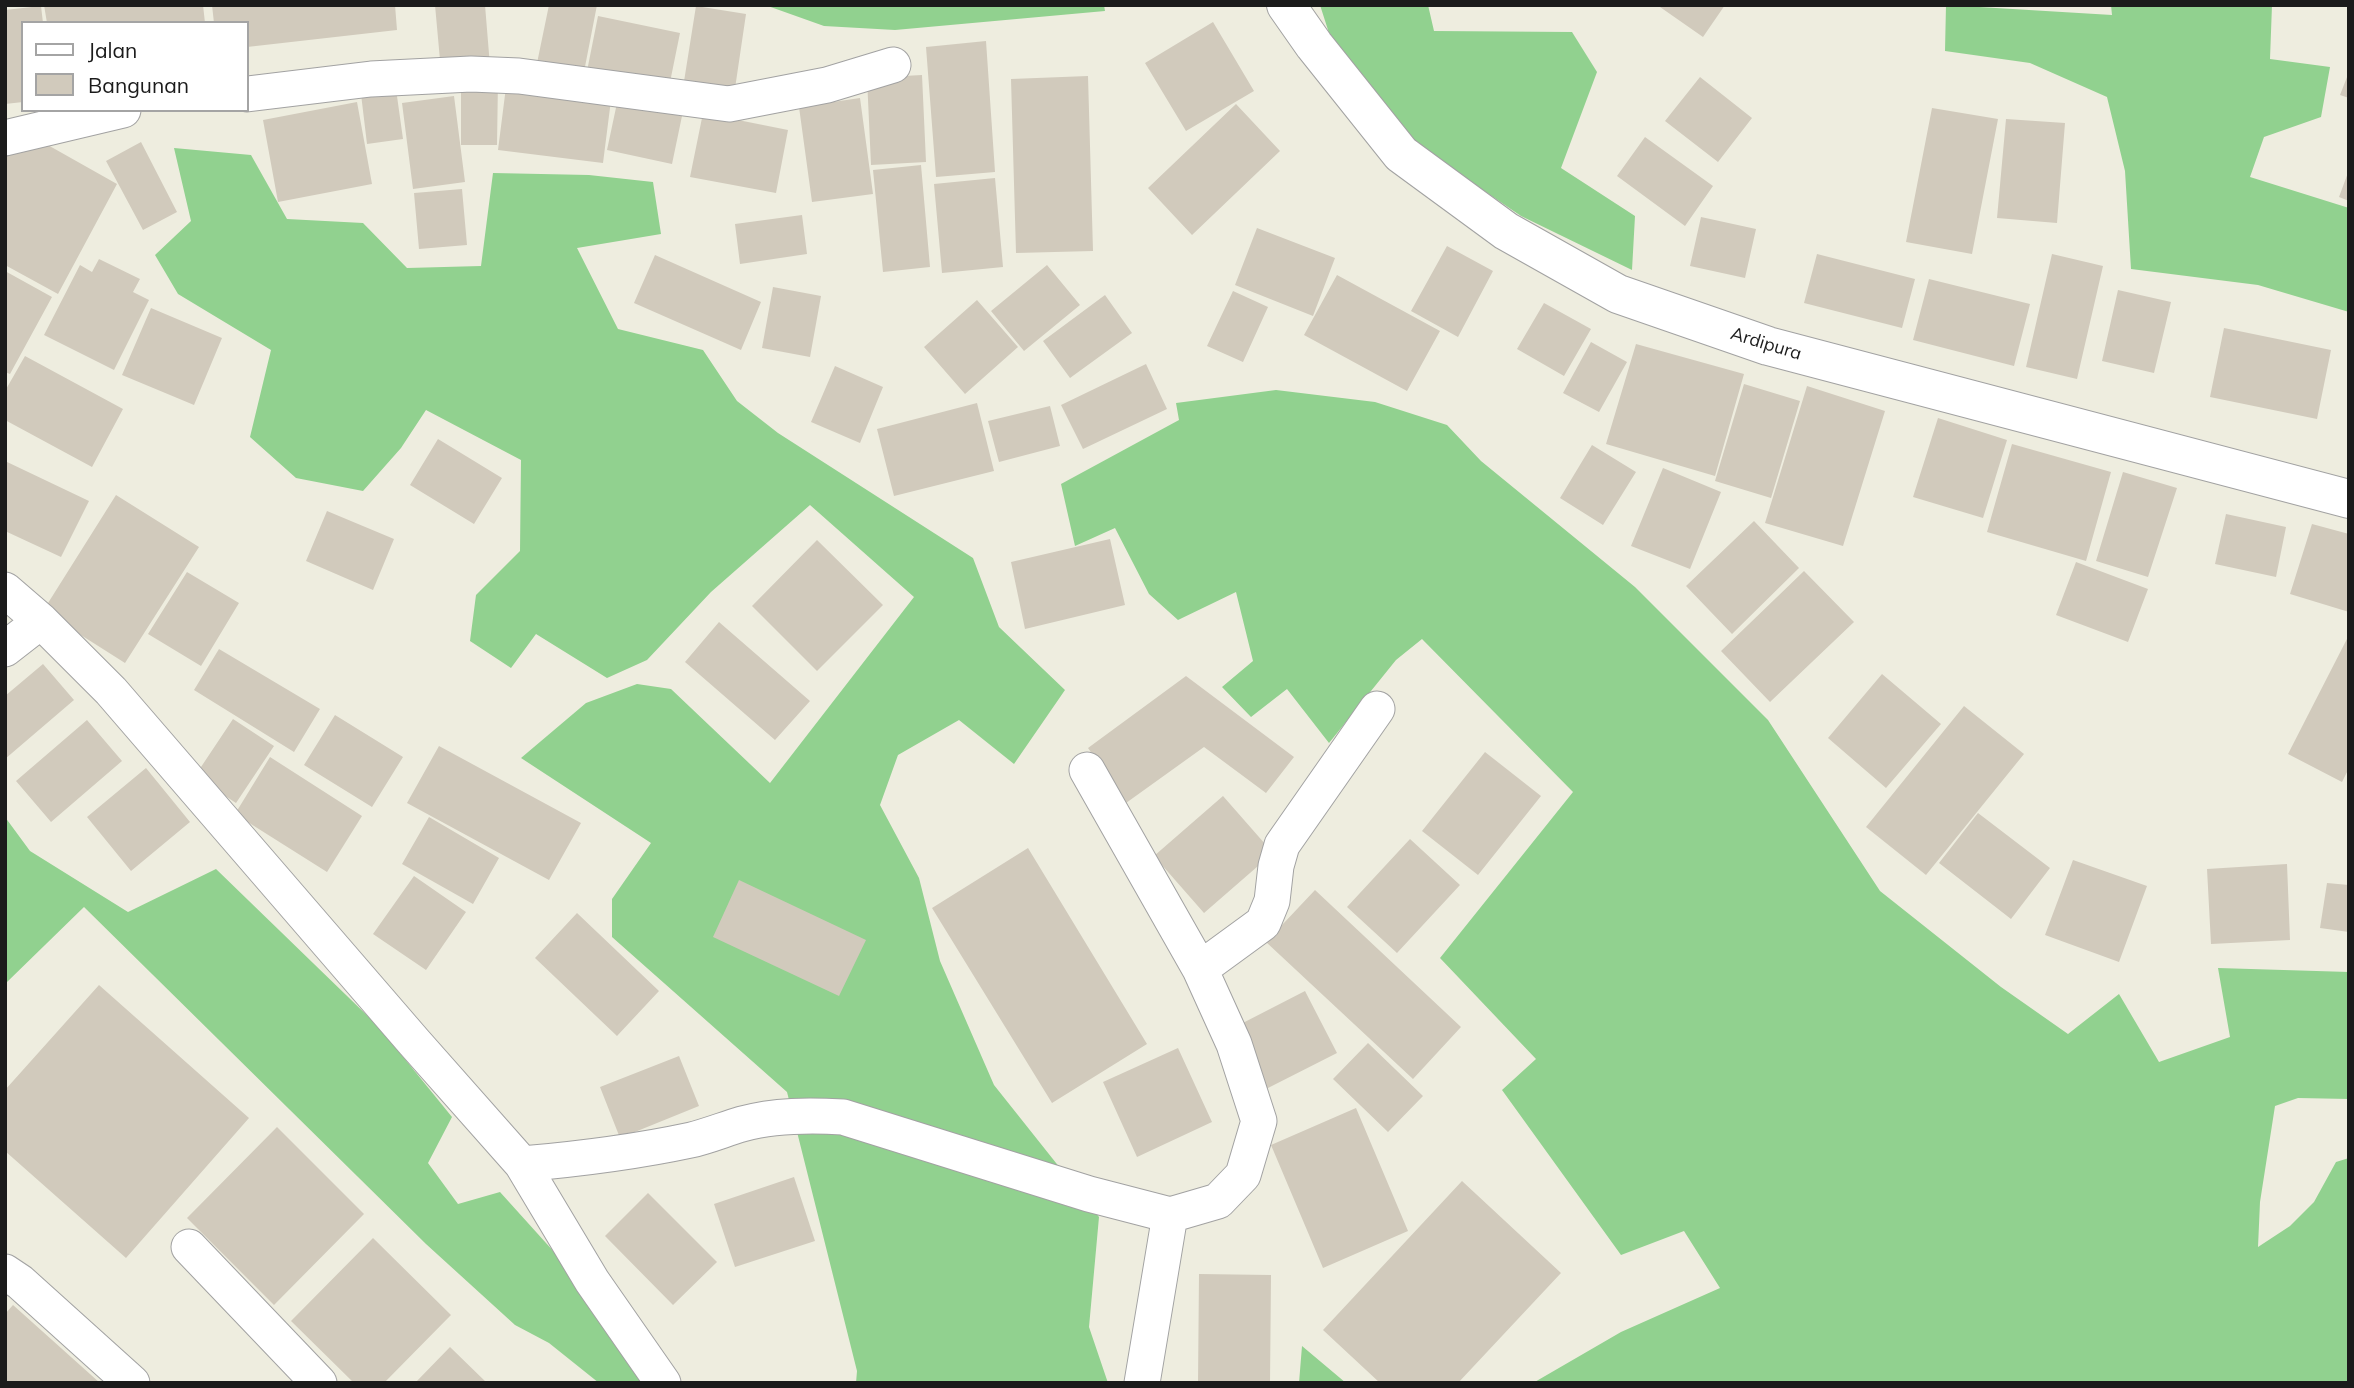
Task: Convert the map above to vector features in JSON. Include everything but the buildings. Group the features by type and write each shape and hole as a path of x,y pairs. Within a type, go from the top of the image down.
{"street":[{"name":"Ardipura","path":"1286,5 1314,45 1401,154 1506,231 1618,295 1768,346 2349,499"},
{"path":"248,93 398,77 519,76 729,104 827,85 892,65"},
{"path":"5,138 115,112"},
{"path":"5,590 41,621 111,691 522,1164 593,1281 663,1383"},
{"path":"5,649 41,621"},
{"path":"1200,969 1263,923 1272,901 1276,866 1282,845 1377,709"},
{"path":"522,1164 597,1158 693,1139 744,1123 808,1115 843,1117 1088,1194 1170,1215 1218,1201 1243,1175 1259,1121 1234,1044 1200,969 1087,770"},
{"path":"1142,1383 1170,1215"},
{"path":"189,1247 319,1383"},
{"path":"5,1272 20,1282 132,1383"}],"green space":[{"path":"765,5 1104,5 1105,11 895,30 824,26"},
{"path":"1320,5 1428,5 1434,31 1572,32 1597,72 1561,168 1635,216 1632,270 1521,216 1417,145 1344,80"},
{"path":"1946,5 2112,15 2111,5 2272,5 2270,59 2330,67 2321,117 2264,137 2250,177 2349,208 2349,312 2258,285 2131,269 2125,171 2107,97 2030,63 1945,51"},
{"path":"174,148 251,155 287,219 363,223 407,268 481,266 493,173 589,175 653,182 661,234 577,248 618,329 703,350 737,401 778,433 973,558 999,627 1065,690 1014,764 959,720 898,755 880,805 919,878 940,961 994,1085 1099,1217 1089,1327 1108,1383 856,1383 857,1371 787,1092 612,937 612,899 651,843 521,758 586,703 637,684 671,689 770,783 914,597 810,505 711,592 647,660 607,678 536,634 511,668 470,641 476,595 520,551 521,460 426,410 401,448 363,491 296,478 250,437 271,350 178,294 155,255 191,221"},
{"path":"1276,390 1375,402 1447,425 1481,461 1635,587 1768,720 1880,891 2001,987 2068,1034 2119,994 2159,1062 2230,1037 2218,968 2349,972 2349,1099 2298,1098 2275,1106 2260,1202 2258,1247 2290,1226 2314,1202 2336,1162 2349,1158 2349,1383 1533,1383 1621,1332 1720,1288 1684,1231 1621,1255 1502,1090 1536,1059 1440,958 1573,792 1422,639 1396,660 1329,743 1287,689 1251,717 1222,687 1253,661 1236,592 1178,620 1149,594 1115,528 1075,546 1061,484 1179,420 1176,403"},
{"path":"5,817 30,851 128,912 216,869 378,1026 452,1117 428,1163 458,1204 500,1192 592,1294 648,1383 599,1383 549,1343 515,1325 426,1244 84,907 6,983"},
{"path":"1302,1346 1346,1383 1299,1383"}]}
